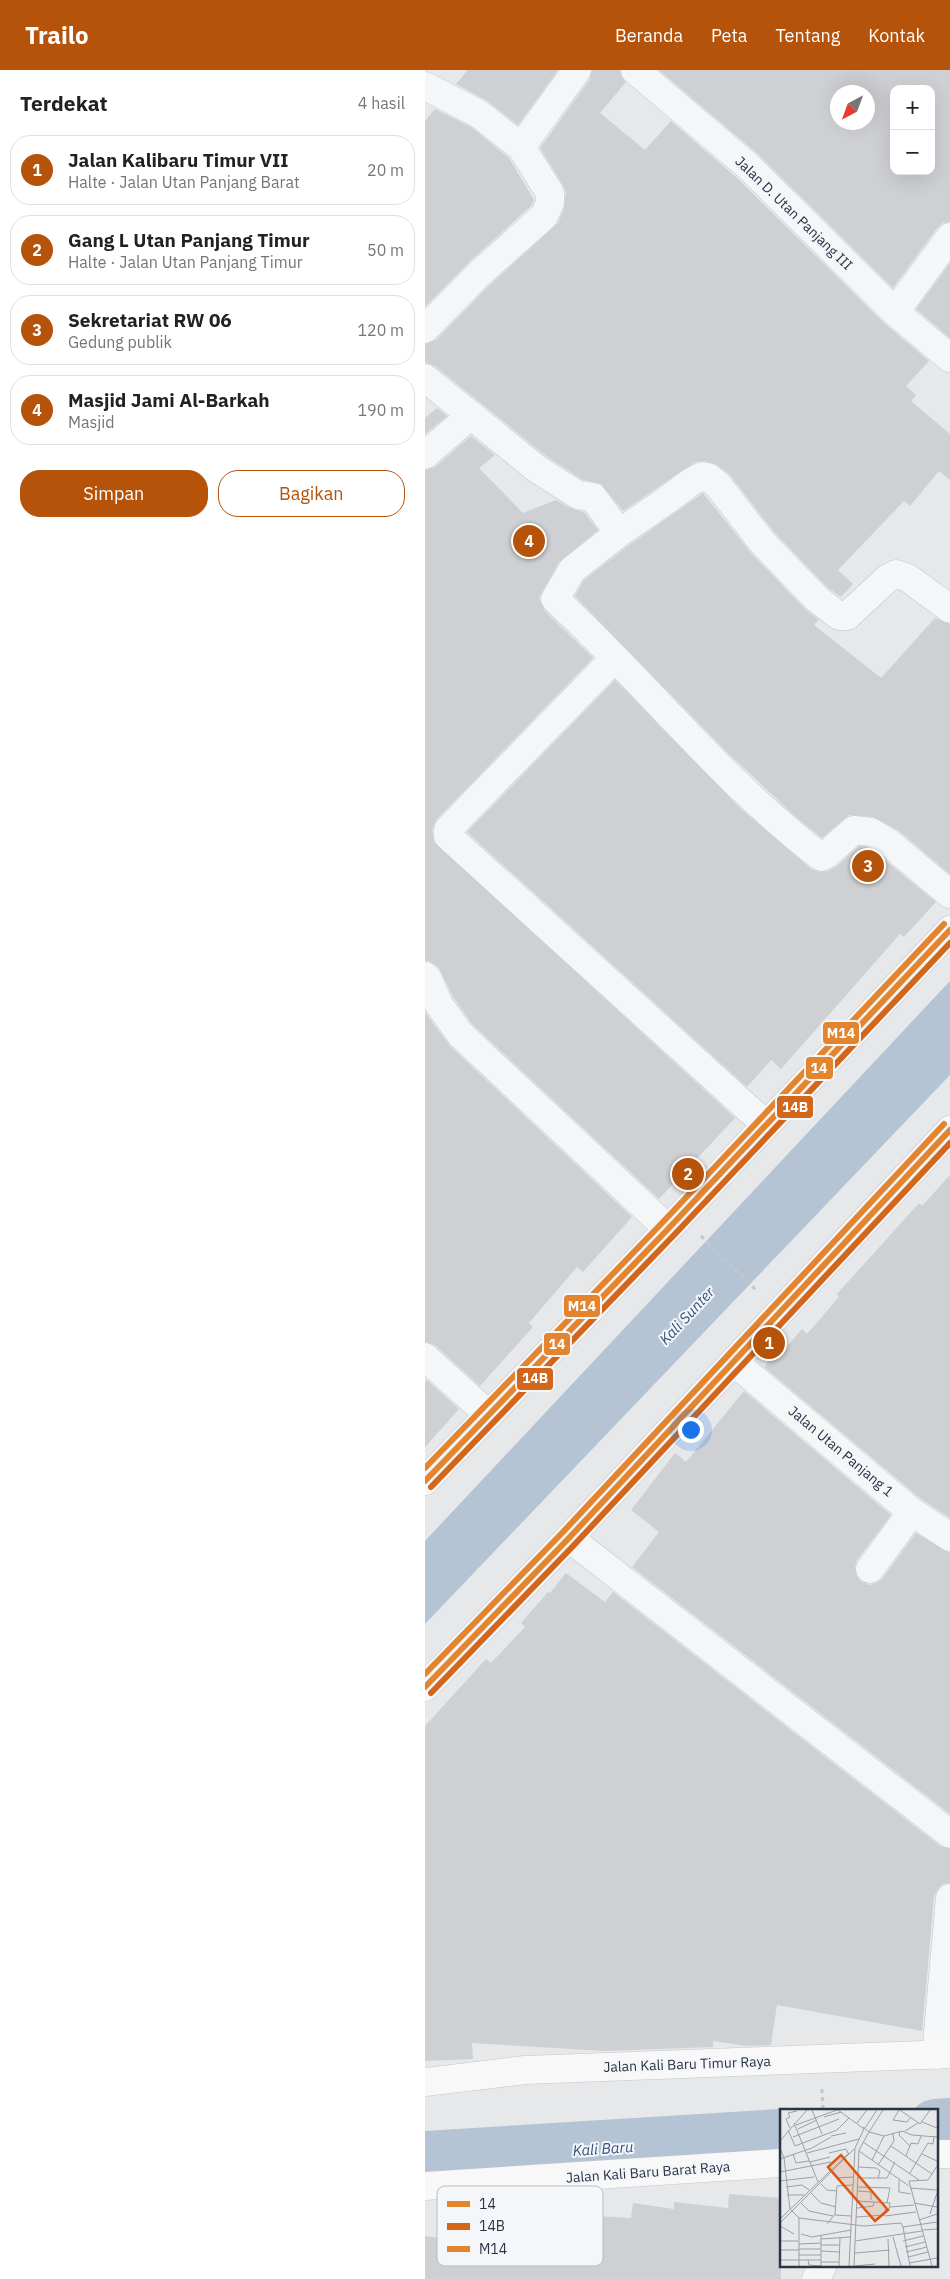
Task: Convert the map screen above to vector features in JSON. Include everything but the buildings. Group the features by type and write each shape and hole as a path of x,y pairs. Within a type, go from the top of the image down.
{"main road":[{"path":"425,1481 668,1229 950,930"},
{"path":"425,1687 569,1538 950,1130"},
{"name":"Jalan Kali Baru Timur Raya","path":"425,2082 525,2070 943,2054"},
{"path":"937,2154 950,2154"},
{"name":"Jalan Kali Baru Barat Raya","path":"425,2186 780,2163"}],"street":[{"path":"521,147 577,70"},
{"name":"Jalan D. Utan Panjang III","path":"635,70 748,166 895,312 950,358"},
{"path":"425,86 479,114 521,147 549,194 550,203 544,216 480,273 425,329"},
{"path":"895,312 950,237"},
{"path":"425,378 537,469 577,495 593,497 619,533"},
{"path":"425,455 471,415"},
{"path":"950,609 907,578 896,574 888,578 847,616 839,616 817,599 762,542 718,485 708,477 702,476 619,533 571,570 555,599 593,633 730,778 780,826 821,857 854,830 871,832 889,843 950,894"},
{"path":"615,658 461,816 448,830 448,836 765,1124"},
{"path":"425,976 429,979 438,1003 461,1034 668,1229"},
{"path":"425,1357 489,1415"},
{"name":"Jalan Utan Panjang 1","path":"734,1362 912,1512 950,1537"},
{"path":"870,1569 912,1512"},
{"path":"569,1538 950,1834"},
{"path":"943,2054 950,1898"},
{"path":"816,2279 822,2266"}],"path":[{"path":"699,1235 756,1290"}],"water":[{"name":"Kali Sunter","path":"950,981 950,1075 425,1624 425,1541"}],"waterway":[{"name":"Kali Baru","path":"937,2128 950,2127"},
{"name":"Kali Baru","path":"425,2160 780,2138"}],"transit line":[{"name":"M14","path":"425,1468 662,1223 944,924"},
{"name":"14","path":"425,1481 668,1229 950,930"},
{"name":"14B","path":"431,1487 674,1235 950,943"},
{"name":"M14","path":"425,1674 563,1532 944,1124"},
{"name":"14","path":"425,1687 569,1538 950,1130"},
{"name":"14B","path":"431,1693 575,1544 950,1143"}],"place":[{"name":"Masjid Jami Al-Barkah","path":"529,541"},
{"name":"Sekretariat RW 06","path":"868,866"},
{"name":"Gang L Utan Panjang Timur","path":"688,1174"},
{"name":"Jalan Kalibaru Timur VII","path":"769,1343"}]}
